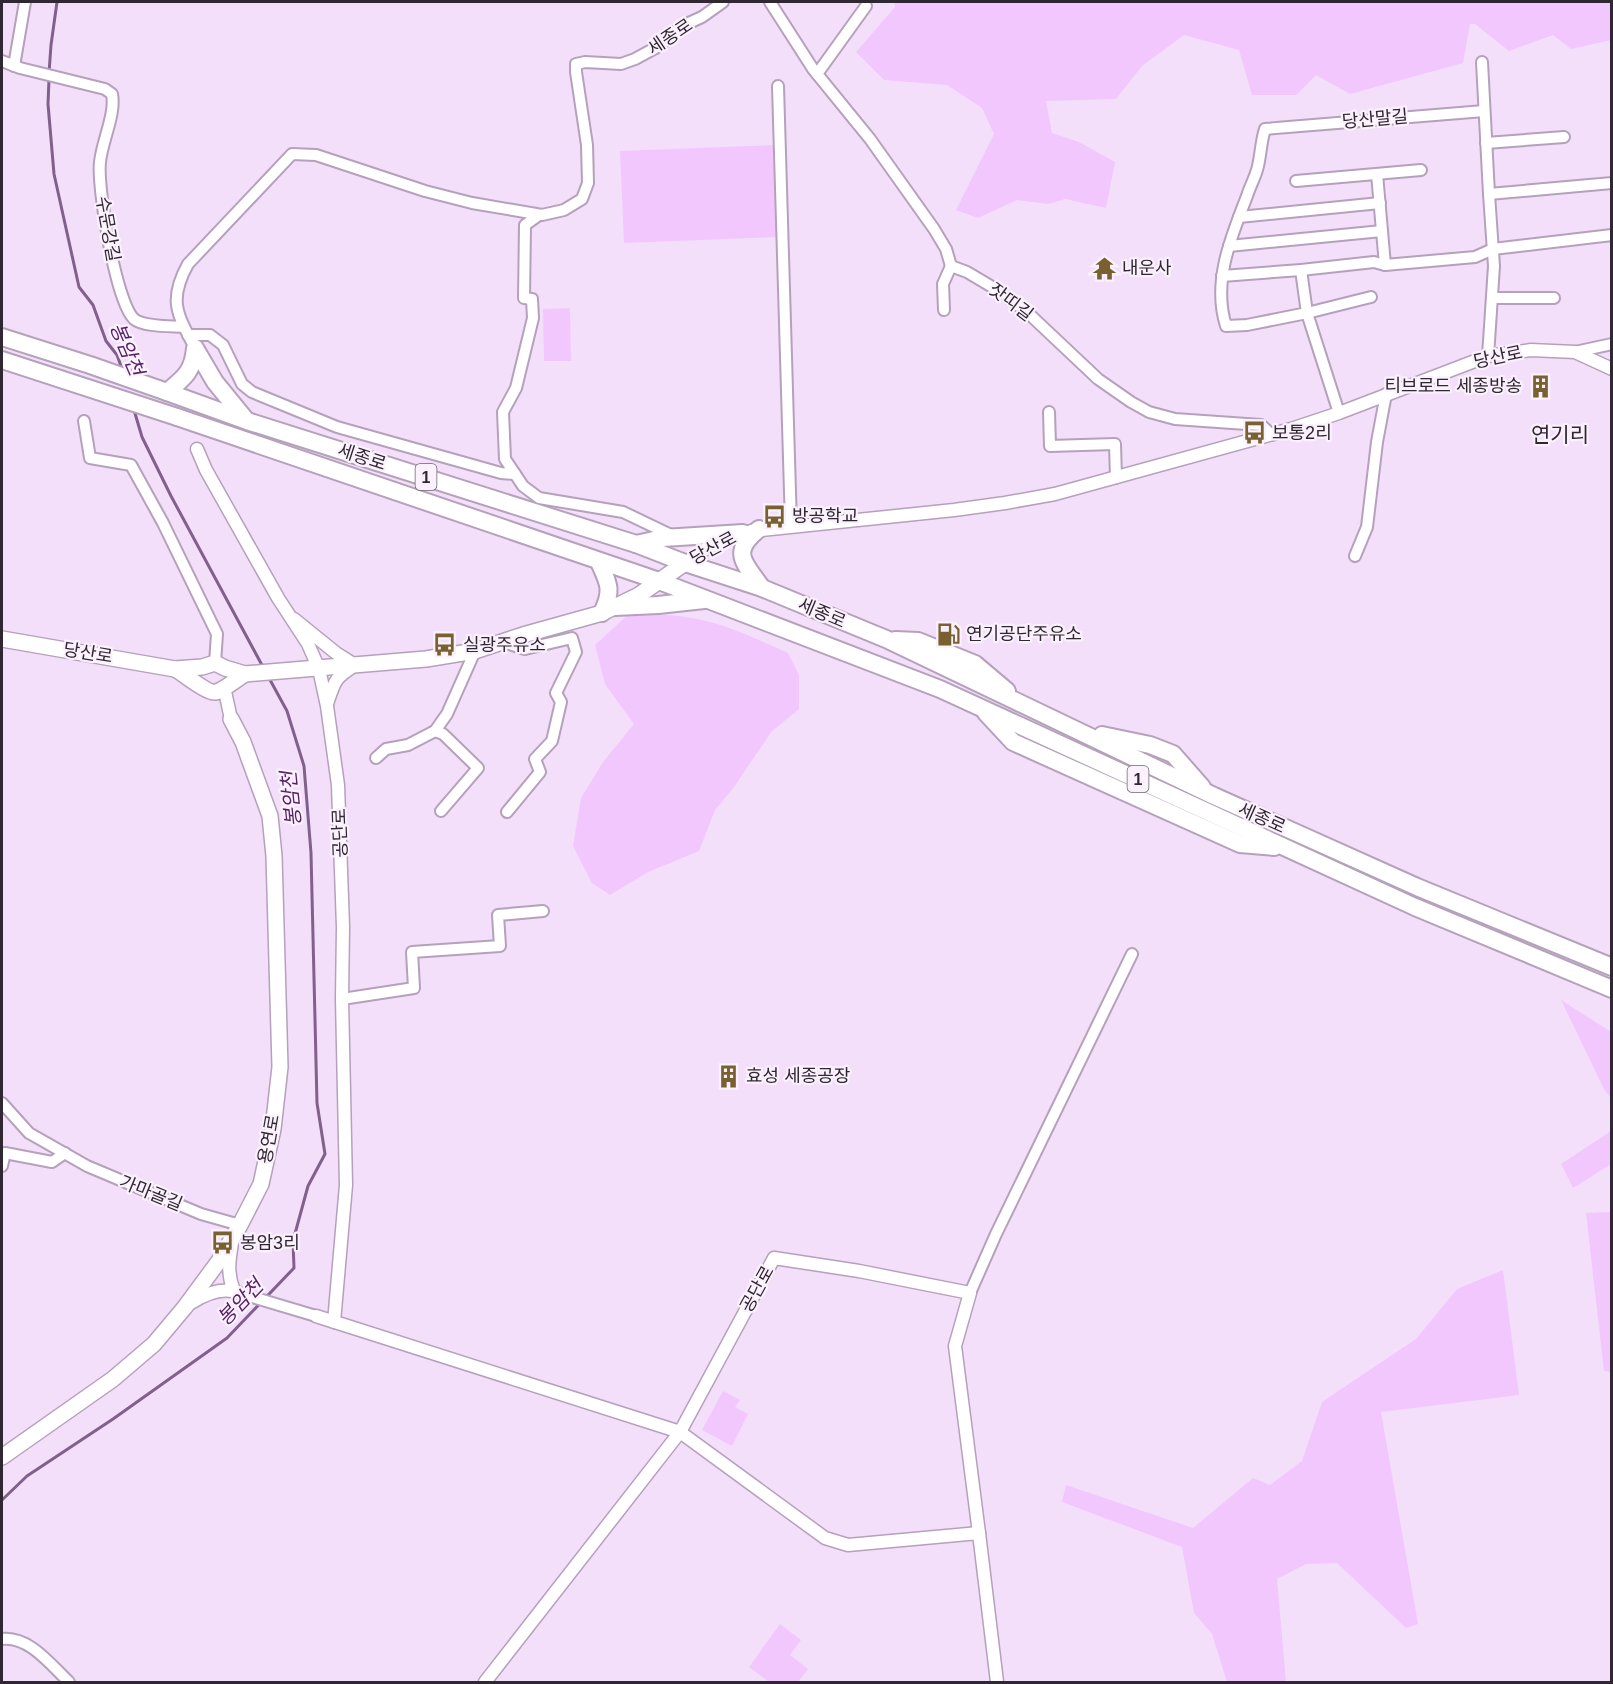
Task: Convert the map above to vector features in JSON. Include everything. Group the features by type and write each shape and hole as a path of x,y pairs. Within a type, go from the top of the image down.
{"main road":[{"name":"세종로","path":"2,337 90,365 247,421 636,544 762,588 886,639 1207,792 1417,887 1611,967"},
{"path":"167,392 190,370 194,361 189,337"},
{"path":"189,337 215,382 247,421"},
{"name":"세종로","path":"2,360 659,581 882,665 1415,907 1611,990"},
{"path":"636,544 663,538 751,531"},
{"path":"751,531 742,549 742,557 762,588"},
{"path":"599,562 610,589 608,610 708,600"},
{"name":"당산로","path":"245,674 426,659 475,651 608,610 639,595 685,562"},
{"name":"당산로","path":"2,639 175,669"},
{"path":"212,688 198,675 214,666"},
{"path":"212,688 228,678 214,666"},
{"path":"175,669 214,666 245,674"},
{"path":"175,669 212,688"},
{"path":"212,688 245,674"},
{"name":"용연로","path":"2,1457 113,1379 154,1344 219,1261 261,1184 273,1129 280,1067 274,856 270,816 243,742 231,719"}],"street":[{"path":"2,61 17,67 25,2"},
{"name":"세종로","path":"189,337 177,308 176,291 188,264 292,154 315,155 425,191 472,203 539,215 564,210 582,199 588,183 587,145 576,64 621,63 635,59 659,46 682,26 702,17 723,2"},
{"path":"770,2 817,74 870,139 946,249 951,266 943,284 944,310"},
{"path":"817,74 866,6"},
{"path":"1482,62 1494,266 1488,356"},
{"name":"수문강길","path":"17,67 105,89 112,94 114,104 104,136 100,164 102,206 114,265 127,307 134,319 143,324 189,337 210,335 223,345 242,384 252,392 337,427 501,473 515,474"},
{"path":"778,86 791,526"},
{"name":"당산말길","path":"1239,216 1258,166 1265,129 1484,111"},
{"path":"1486,143 1564,137"},
{"path":"1296,181 1421,170"},
{"path":"1377,174 1385,265"},
{"path":"1489,194 1611,183"},
{"path":"1371,297 1247,325 1226,326 1222,276 1239,216 1380,203"},
{"path":"539,215 525,225 524,298 532,299 533,318 516,388 503,412 505,459 523,486 539,498 623,512 677,538"},
{"path":"1229,246 1382,231"},
{"path":"1222,276 1374,262 1385,265 1475,257 1493,249 1611,236"},
{"name":"잣띠길","path":"951,266 967,272 999,291 1028,312 1098,379 1149,412 1175,419 1261,425 1272,435"},
{"path":"1301,270 1307,313 1339,413"},
{"path":"1491,298 1554,298"},
{"path":"1575,352 1611,344"},
{"name":"당산로","path":"685,562 707,548 751,531 1005,503 1055,494 1272,435 1339,413 1488,356 1531,350 1575,352 1611,369"},
{"path":"1355,556 1367,527 1377,442 1386,394"},
{"path":"1049,412 1050,446 1115,444 1116,478"},
{"path":"84,421 90,458 131,465 142,484 217,634 214,666"},
{"name":"공단로","path":"197,449 206,470 278,598 308,644 314,670 327,706 338,785 343,927 342,999 346,1185 334,1322"},
{"path":"291,617 355,665 334,681 327,706"},
{"path":"502,642 525,650 572,638 576,652 556,693 561,702 552,741 535,759 540,772 507,812"},
{"path":"376,758 386,748 408,745 435,731 447,714 475,651"},
{"path":"212,688 231,719"},
{"path":"435,731 443,734 478,768 441,811"},
{"path":"342,999 414,988 412,952 500,946 498,915 543,912"},
{"path":"997,1683 955,1346 970,1293 996,1234 1132,954"},
{"name":"가마골길","path":"2,1103 29,1133 87,1166 237,1231"},
{"path":"2,1166 5,1153 52,1162 65,1153"},
{"path":"236,1292 229,1278 228,1264 237,1231"},
{"name":"공단로","path":"485,1683 680,1432 774,1258 859,1271 970,1293"},
{"path":"185,1307 206,1293 236,1292 680,1432 825,1538 848,1545 979,1533"},
{"path":"2,1639 14,1638 34,1648 69,1683"}],"shaded area":[{"path":"894,2 1611,2 1611,40 1571,49 1553,35 1509,51 1475,24 1470,24 1463,63 1350,94 1316,75 1296,95 1252,95 1239,50 1184,35 1142,66 1116,99 1046,101 1052,133 1079,142 1115,162 1106,208 1065,199 1048,204 1017,200 978,218 956,210 994,134 982,108 947,85 884,80 856,52 895,7"},
{"path":"775,145 778,237 624,243 620,151"},
{"path":"570,308 571,361 544,361 543,309"},
{"path":"631,612 680,616 710,622 788,653 799,675 799,709 772,731 734,787 715,810 699,851 648,872 610,895 592,883 573,846 581,798 603,762 634,724 605,684 595,645"},
{"path":"1561,1000 1611,1032 1611,1098 1604,1089"},
{"path":"1611,1131 1611,1164 1573,1188 1561,1164"},
{"path":"1612,1212 1611,1372 1604,1371 1586,1213"},
{"path":"1503,1270 1519,1395 1381,1412 1418,1624 1406,1628 1337,1563 1306,1564 1277,1579 1286,1682 1227,1682 1212,1634 1194,1613 1182,1547 1062,1502 1066,1485 1193,1528 1253,1478 1270,1485 1302,1461 1322,1402 1416,1339 1457,1289"},
{"path":"723,1391 740,1400 735,1407 748,1414 732,1446 702,1430"},
{"path":"780,1624 801,1640 790,1655 808,1669 798,1682 769,1682 749,1667"}],"waterway":[{"name":"봉암천","path":"49,73 57,2"},
{"name":"봉암천","path":"49,79 48,104 54,174 79,287 93,305 106,341 117,355 122,369"},
{"name":"봉암천","path":"134,410 142,437 171,496 263,667"},
{"name":"봉암천","path":"2,1500 27,1476 113,1419 227,1338 294,1268 293,1241 308,1186 325,1154 317,1103 311,853 304,766 287,711 269,678"}],"place":[{"name":"내운사","path":"1104,268"},
{"name":"티브로드 세종방송","path":"1540,386"},
{"name":"보통2리","path":"1254,433"},
{"name":"방공학교","path":"774,516"},
{"name":"연기공단주유소","path":"948,634"},
{"name":"실광주유소","path":"445,645"},
{"name":"효성 세종공장","path":"728,1076"},
{"name":"봉암3리","path":"222,1243"}],"district":[{"name":"연기리","path":"1560,435"}]}
